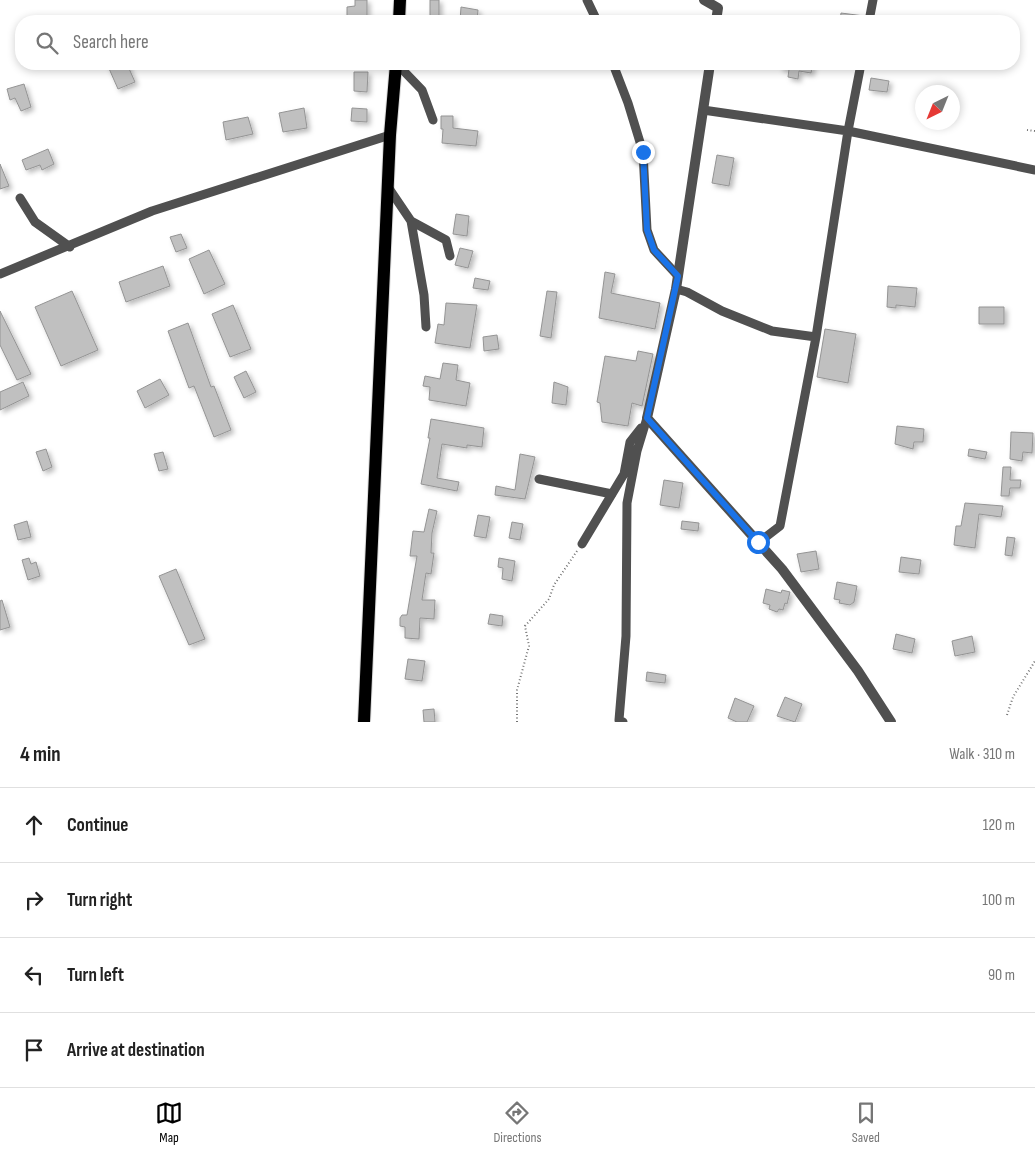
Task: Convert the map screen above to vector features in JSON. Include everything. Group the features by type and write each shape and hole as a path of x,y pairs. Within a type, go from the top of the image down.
{"main road":[{"path":"399,15 400,0"},
{"path":"364,722 390,135 395,70"}],"street":[{"path":"587,0 594,15"},
{"path":"704,0 719,4"},
{"path":"870,15 873,0"},
{"path":"402,70 422,90 433,120"},
{"path":"615,70 643,152 647,230 654,250 678,276"},
{"path":"623,722 619,720 626,636 627,503 676,290 709,70"},
{"path":"758,542 780,526 816,337 848,131 860,70"},
{"path":"703,110 848,131 1035,170"},
{"path":"0,274 152,211 390,135"},
{"path":"388,187 411,221 424,295 426,327"},
{"path":"20,198 35,222 70,246"},
{"path":"411,221 446,240 450,256"},
{"path":"676,290 687,292 722,310 772,331 816,337"},
{"path":"582,544 624,474 630,442 645,422"},
{"path":"645,422 782,569 846,656 891,722"},
{"path":"539,479 612,494"}],"path":[{"path":"1027,130 1035,131"},
{"path":"517,722 517,690 529,646 525,626 549,599 554,585 582,544"},
{"path":"1007,715 1013,697 1035,661"}],"building":[{"path":"355,0 367,0 367,15 347,15 347,7 355,6"},
{"path":"430,0 439,0 439,15 430,15"},
{"path":"461,7 478,10 478,15 460,15"},
{"path":"110,70 130,70 135,82 118,89"},
{"path":"789,70 812,70 811,73 799,71 798,79 788,77"},
{"path":"354,72 368,72 367,92 354,91"},
{"path":"871,78 889,81 887,92 869,90"},
{"path":"24,84 31,107 21,111 15,98 10,100 7,89"},
{"path":"304,108 307,128 283,132 279,113"},
{"path":"352,108 367,109 367,122 351,121"},
{"path":"441,116 453,116 453,128 478,131 476,146 442,143 443,129 441,129"},
{"path":"248,117 253,134 226,140 223,122"},
{"path":"48,149 54,164 42,170 40,165 26,170 22,160"},
{"path":"717,155 734,158 729,186 712,183"},
{"path":"0,164 9,186 0,189"},
{"path":"456,214 469,216 467,236 453,234"},
{"path":"181,234 187,248 176,252 170,237"},
{"path":"460,248 473,251 468,268 455,265"},
{"path":"209,250 225,284 204,294 189,259"},
{"path":"163,266 170,286 126,302 119,282"},
{"path":"605,272 615,274 611,293 660,303 655,329 599,318"},
{"path":"475,278 490,281 488,290 473,288"},
{"path":"888,286 917,288 915,307 896,305 896,308 887,307"},
{"path":"72,291 98,350 61,366 35,307"},
{"path":"547,291 557,292 551,338 540,336"},
{"path":"446,303 477,305 470,348 435,343 438,324 444,325"},
{"path":"233,305 251,349 230,357 212,314"},
{"path":"979,307 1004,307 1004,324 979,324"},
{"path":"0,311 31,374 17,380 0,345"},
{"path":"188,323 211,387 214,386 231,430 214,437 194,386 189,388 168,331"},
{"path":"825,329 856,334 848,383 817,377"},
{"path":"497,335 499,349 484,351 483,337"},
{"path":"638,351 653,354 642,406 632,403 628,426 602,422 600,403 597,402 605,356 636,361"},
{"path":"443,363 458,365 456,380 470,383 466,406 429,400 430,387 423,386 425,376 440,379"},
{"path":"246,371 256,392 244,398 234,377"},
{"path":"160,379 169,395 145,408 137,391"},
{"path":"23,382 29,396 0,410 0,392"},
{"path":"554,382 568,387 566,405 552,403"},
{"path":"431,419 484,428 482,447 467,445 467,448 442,444 437,478 459,482 457,491 421,484 430,438 428,438"},
{"path":"897,426 924,429 923,442 914,442 913,449 895,444"},
{"path":"1011,432 1033,433 1032,453 1023,452 1022,461 1010,459"},
{"path":"46,449 52,467 43,471 36,452"},
{"path":"969,449 987,452 985,459 968,456"},
{"path":"163,452 168,469 159,471 154,454"},
{"path":"520,454 535,457 525,499 495,495 496,486 515,490"},
{"path":"1003,467 1011,467 1010,480 1021,480 1020,488 1010,488 1009,496 1001,496"},
{"path":"664,480 683,483 679,508 660,505"},
{"path":"965,503 1003,506 1001,517 979,514 975,548 954,545 956,526 961,526"},
{"path":"429,509 437,511 432,533 431,553 434,553 431,574 426,573 422,600 435,600 434,619 420,618 419,639 405,638 405,627 400,626 400,618 402,615 407,615 417,556 410,556 413,531 424,532"},
{"path":"478,515 490,517 486,538 474,536"},
{"path":"27,521 31,537 18,540 14,525"},
{"path":"682,521 699,523 698,531 681,529"},
{"path":"512,522 523,524 520,540 509,538"},
{"path":"1007,537 1015,538 1012,556 1005,555"},
{"path":"816,551 819,569 801,572 797,554"},
{"path":"901,557 921,560 919,574 899,572"},
{"path":"29,558 31,564 36,562 40,576 28,580 22,560"},
{"path":"499,558 515,561 512,581 502,579 503,568 498,567"},
{"path":"176,569 205,639 189,645 159,576"},
{"path":"837,582 857,586 854,602 850,605 839,603 840,600 834,599"},
{"path":"766,589 781,593 782,590 790,592 787,604 785,603 783,610 779,609 777,612 769,609 770,605 763,603"},
{"path":"2,600 10,627 0,630 0,601"},
{"path":"490,614 503,616 502,626 488,624"},
{"path":"896,634 915,639 912,653 893,649"},
{"path":"972,636 975,652 955,656 952,641"},
{"path":"408,659 425,661 422,681 405,679"},
{"path":"647,672 666,675 665,683 646,681"},
{"path":"785,697 802,704 795,722 777,716"},
{"path":"735,698 754,706 747,722 737,722 728,718"},
{"path":"434,709 435,722 424,722 423,710"}],"route":[{"path":"643,152 647,230 654,250 678,276 647,418 758,542"}]}
